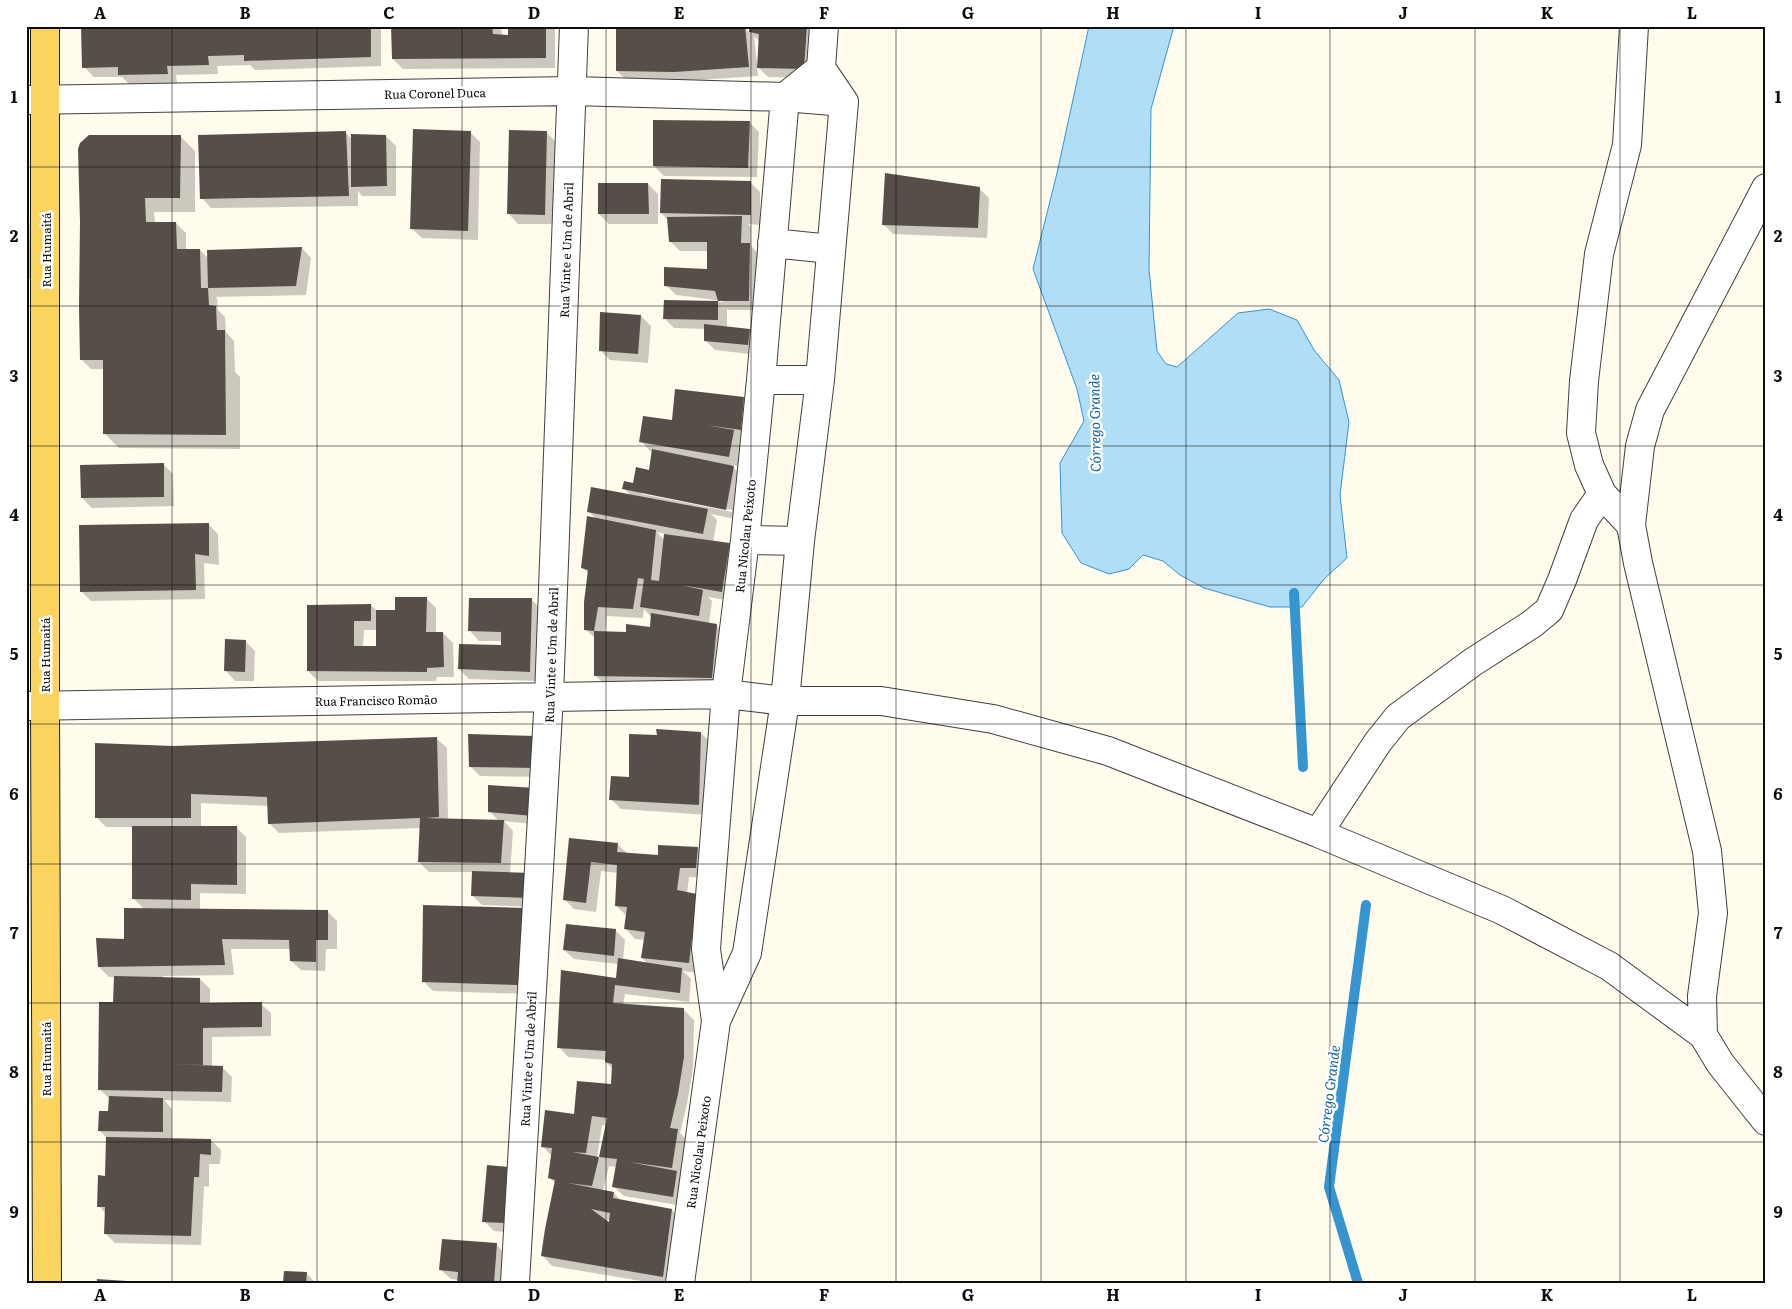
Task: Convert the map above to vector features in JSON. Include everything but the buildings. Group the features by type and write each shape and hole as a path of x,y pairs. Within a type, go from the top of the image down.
{"main road":[{"name":"Rua Humaitá","path":"45,26 36,100 35,706 47,1283"}],"street":[{"name":"Rua Vinte e Um de Abril","path":"515,1283 550,696 574,26"},
{"path":"824,26 821,68 844,102"},
{"path":"1631,524 1602,494 1589,465 1581,433 1584,381 1599,254 1627,145 1634,26"},
{"path":"785,97 821,68"},
{"name":"Rua Coronel Duca","path":"36,100 572,91 785,97 844,102"},
{"name":"Rua Nicolau Peixoto","path":"680,1283 716,1021 706,950 726,694 745,540 761,380 785,97"},
{"name":"Rua Nicolau Peixoto","path":"716,1021 748,953 785,701 800,540 820,380 844,102"},
{"path":"1766,188 1650,410 1640,446 1631,524 1638,562 1707,852 1713,914 1702,996 1703,1035 1720,1063 1766,1121"},
{"path":"772,243 831,249"},
{"path":"761,380 820,380"},
{"path":"1318,834 1378,742 1398,717 1473,662 1532,624 1549,610 1584,520 1602,494"},
{"path":"745,540 800,540"},
{"name":"Rua Francisco Romão","path":"35,706 726,694 785,701 881,701 993,719 1108,751 1318,834 1502,910 1609,966 1703,1035"}],"water":[{"path":"1089,26 1174,26 1151,109 1149,269 1157,351 1166,364 1177,367 1238,313 1269,309 1297,320 1314,350 1339,380 1349,422 1340,495 1347,558 1324,579 1302,607 1270,607 1204,588 1180,575 1163,561 1143,555 1129,569 1109,574 1081,563 1062,533 1060,463 1084,421 1077,389 1033,269 1057,173"}],"waterway":[{"name":"Córrego Grande","path":"1294,593 1303,767"},
{"name":"Córrego Grande","path":"1358,1283 1329,1187 1366,905"}]}
